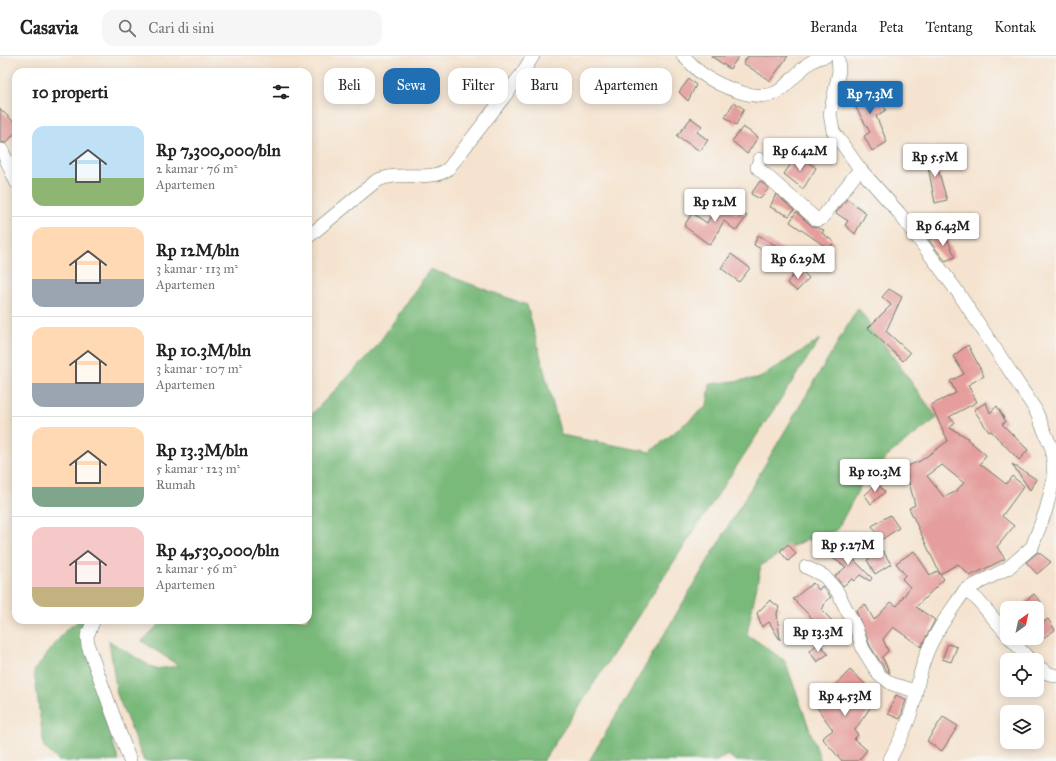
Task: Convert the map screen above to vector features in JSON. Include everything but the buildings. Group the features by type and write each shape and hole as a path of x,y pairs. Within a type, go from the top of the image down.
{"street":[{"path":"312,234 376,181 386,176 428,175 443,172 448,169 521,75 533,56"},
{"path":"683,56 701,73 740,93 756,96 779,91 798,72 812,61 826,56"},
{"path":"838,56 839,71 830,122 833,131 860,169 899,213 957,291 1036,409 1052,449 1054,478 1046,510 1032,547 1008,568 965,590 939,628 927,654 906,724 889,761"},
{"path":"2,150 12,173"},
{"path":"760,159 757,167 817,220 821,219 860,169"},
{"path":"806,567 824,576 837,591 856,628 863,648 879,675 892,684 915,691"},
{"path":"965,590 977,599 1000,626"},
{"path":"92,624 87,636 88,646 130,761"},
{"path":"1016,645 1024,653"},
{"path":"1044,671 1056,676"}],"green space":[{"path":"430,269 527,305 561,435 650,452 707,406 710,384 760,378 820,339 543,761 144,761 117,694 109,641 155,669 179,666 142,641 159,624 312,624 312,414 374,350"},
{"path":"858,308 937,418 892,452 862,483 837,530 801,542 761,565 747,634 785,661 821,761 736,761 728,755 716,761 589,761"},
{"path":"74,624 84,624 98,699 119,761 59,761 44,747 34,671 66,630"}]}
